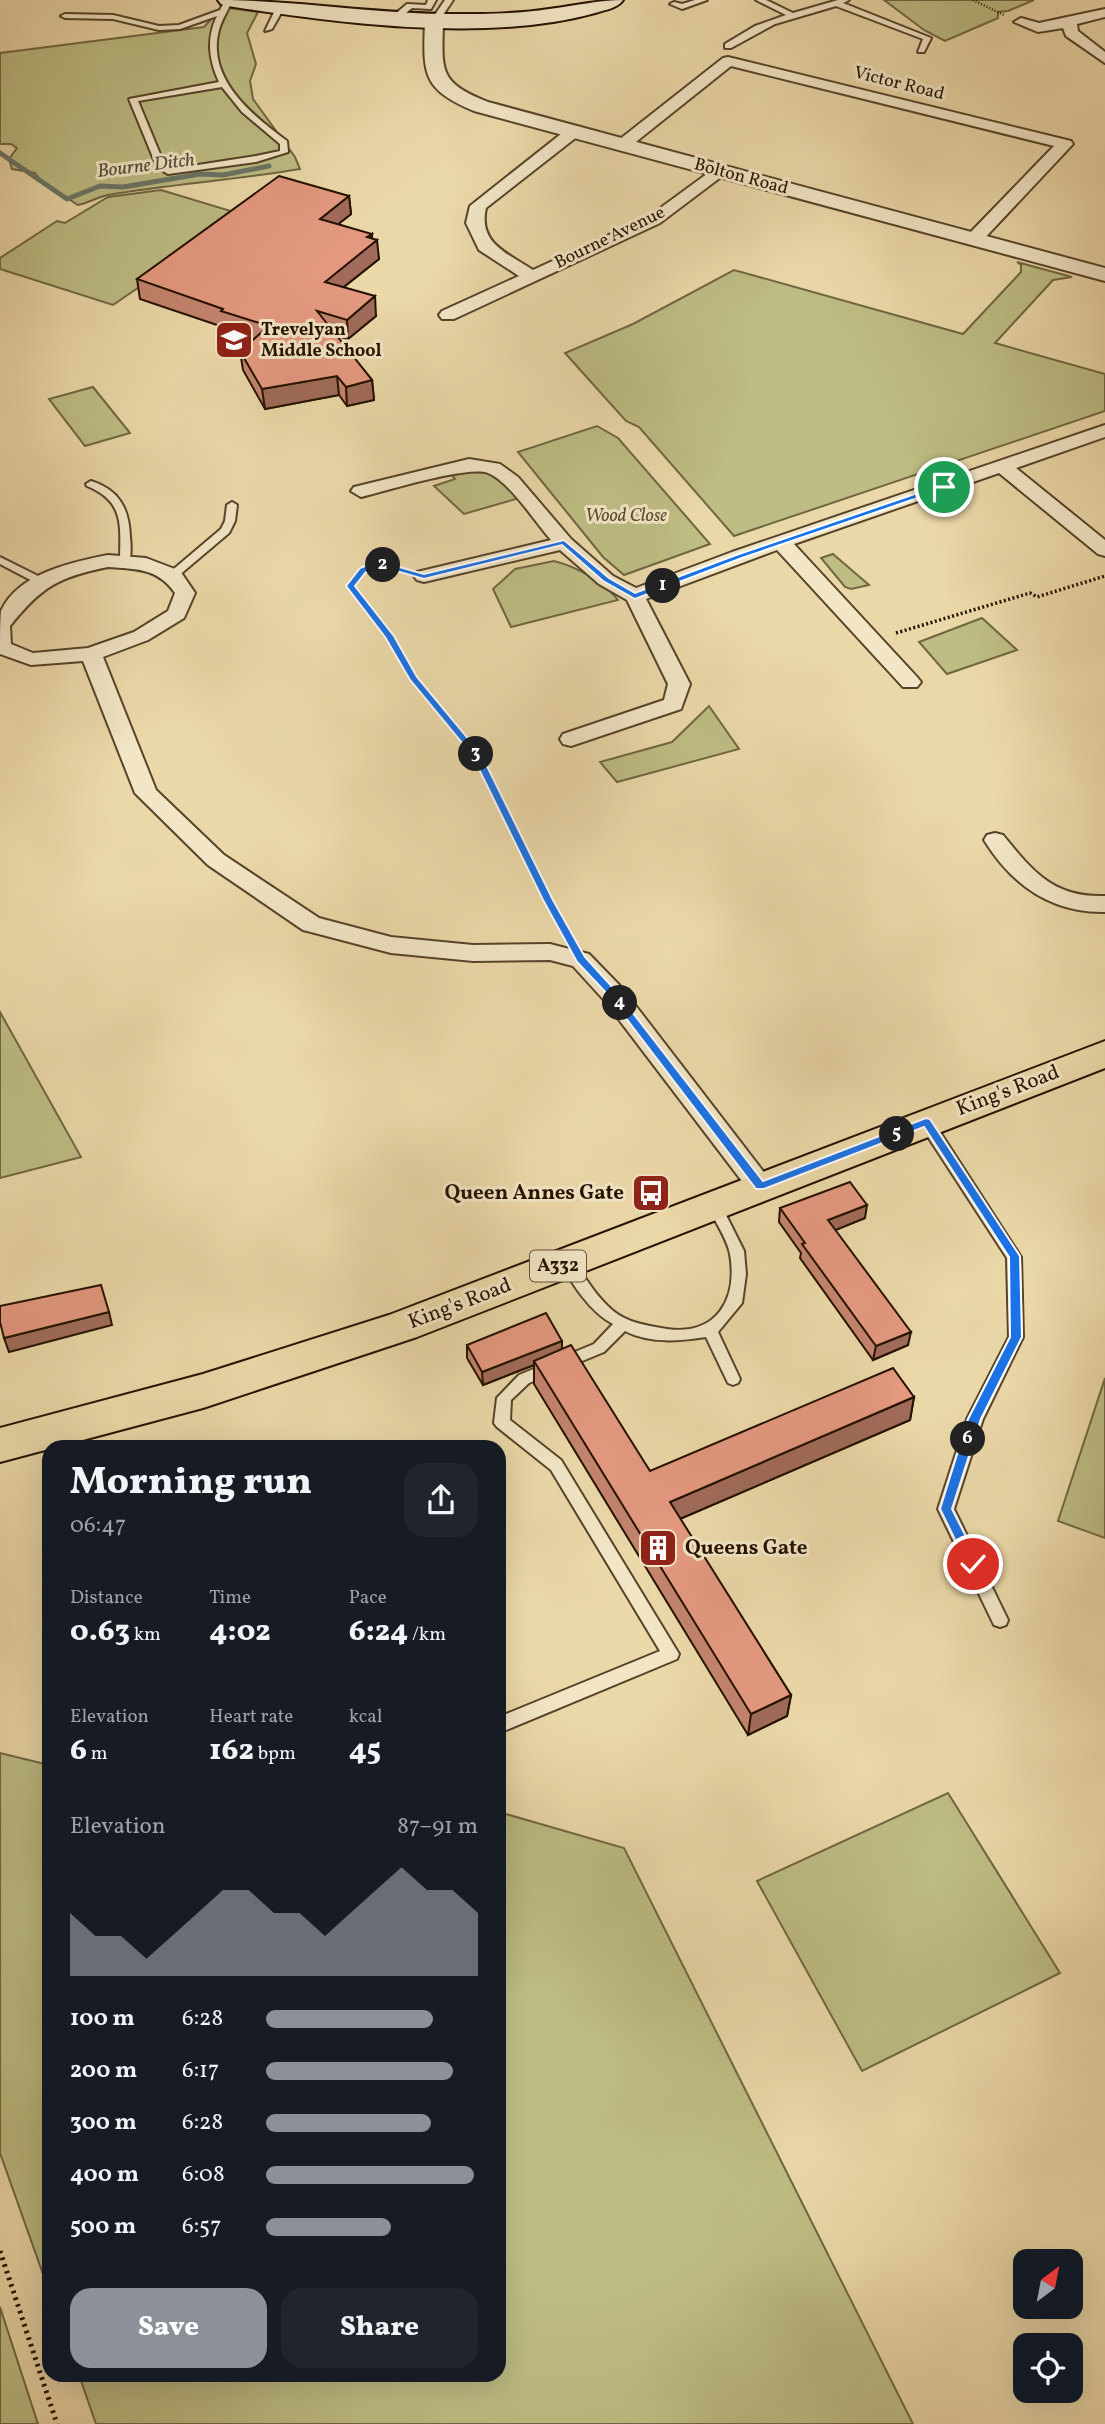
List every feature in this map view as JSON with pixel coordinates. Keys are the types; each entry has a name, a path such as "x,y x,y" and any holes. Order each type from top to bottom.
{"main road":[{"path":"227,3 435,22 523,19 565,14 613,0"},
{"name":"King's Road","path":"0,1445 60,1431 291,1366 1105,1054"}],"street":[{"path":"1021,22 1038,28 1105,13"},
{"name":"Bolton Road","path":"435,22 435,71 447,86 468,102 499,114 1105,275"},
{"path":"1070,22 1071,33 1105,60"},
{"name":"Victor Road","path":"621,146 728,61 1065,144 974,239"},
{"name":"Bourne Avenue","path":"531,276 485,246 474,223 478,206 572,133"},
{"name":"Bourne Avenue","path":"448,314 654,220 721,171"},
{"path":"635,596 782,542 1105,431"},
{"path":"361,491 469,465 493,468 511,481 564,542 606,579 635,596 679,684 673,704 571,738"},
{"path":"1003,467 1105,550"},
{"path":"424,576 564,542"},
{"path":"782,542 910,682"},
{"path":"108,561 125,563 145,564 173,575 185,593 177,614 141,636 91,654 31,659 1,647 0,625 25,594 64,570 108,561"},
{"path":"91,654 146,793 216,860 311,925 391,946 473,953 550,952 581,960 613,994 760,1186"},
{"path":"995,841 1020,871 1049,896 1091,905 1105,904"}],"lane":[{"path":"392,20 410,6 428,7 432,0"},
{"path":"435,22 449,0"},
{"path":"674,4 682,7 703,0"},
{"path":"760,0 790,14"},
{"path":"728,46 752,28 790,14 807,12 845,0"},
{"path":"65,16 113,17 159,28 180,27 227,3"},
{"path":"224,84 133,99 161,167 171,172 284,152 284,144 259,125 233,98 224,84 215,60 213,36 227,3"},
{"path":"836,3 868,18 887,21 928,38 921,50"},
{"path":"268,29 280,8"},
{"path":"91,484 113,495 120,510 126,536 125,563"},
{"path":"173,575 225,531 230,522 232,505"},
{"path":"0,559 44,583"},
{"path":"926,1122 1014,1256 1016,1337 975,1419 946,1509 1000,1620"},
{"path":"568,1262 587,1292 608,1315 639,1331 675,1336 710,1331 735,1303 739,1274 737,1251 715,1205"},
{"path":"506,1722 671,1654 556,1465 502,1423 504,1398 524,1379 599,1348 624,1323"},
{"path":"710,1331 733,1378"}],"path":[{"path":"973,0 1021,22"},
{"path":"424,576 378,563 363,570 351,586 389,636 413,678 476,754 548,900 581,960"},
{"path":"872,640 1030,593 1037,597 1105,576"},
{"path":"0,2251 42,2378"},
{"path":"43,2382 57,2424"}],"green space":[{"path":"884,0 1034,0 1008,11 998,12 998,18 945,41 924,30"},
{"path":"222,7 258,12 247,33 256,64 250,81 253,99 295,157 300,169 108,195 78,205 42,182 35,173 12,169 9,159 17,148 11,144 0,144 0,53 204,27"},
{"path":"161,190 244,215 113,305 0,269 0,258 57,221 65,223 108,197"},
{"path":"1017,262 1072,277 1053,280 995,343 1105,374 1105,411 734,536 639,427 626,421 565,353 633,324 734,270 963,334 1021,272 1021,265"},
{"path":"93,387 130,433 85,446 49,399"},
{"name":"Wood Close","path":"597,426 618,438 710,544 624,575 603,557 518,452"},
{"path":"484,468 523,497 464,514 434,486 455,479 447,470"},
{"path":"833,554 869,585 851,589 845,587 821,558"},
{"path":"554,561 589,576 618,600 511,627 493,589 515,569"},
{"path":"982,618 1017,650 947,674 919,642"},
{"path":"709,706 739,749 617,782 600,762 672,742"},
{"path":"0,1012 81,1157 0,1178"},
{"path":"1105,1378 1105,1538 1058,1521"},
{"path":"0,1753 42,1763 42,2271 0,2153"},
{"path":"948,1793 1060,1973 862,2071 757,1881"},
{"path":"506,1814 624,1848 913,2424 96,2424 81,2382 506,2382"},
{"path":"0,2307 38,2424 0,2424"}],"building":[{"path":"279,176 349,196 320,219 372,234 367,237 377,240 325,282 375,296 347,320 317,311 372,380 346,387 337,376 262,389 240,351 269,326 137,279"},
{"path":"850,1182 867,1205 828,1220 911,1332 876,1346 802,1244 805,1243 780,1208"},
{"path":"101,1285 109,1312 4,1338 0,1306"},
{"path":"546,1313 562,1341 482,1372 467,1345"},
{"path":"571,1345 650,1471 893,1368 914,1397 670,1502 791,1695 751,1714 534,1361"}],"waterway":[{"name":"Bourne Ditch","path":"0,153 67,199 100,186 123,187 200,174 223,175 269,166"}],"place":[{"name":"Trevelyan Middle School","path":"234,340"},
{"name":"Queen Annes Gate","path":"651,1193"},
{"name":"Queens Gate","path":"658,1548"}],"route":[{"path":"944,487 739,556 635,596 606,579 564,542 424,576 378,563 363,570 351,586 389,636 413,678 476,754 498,793 548,900 581,960 613,994 760,1186 926,1122 1014,1256 1016,1337 975,1419 946,1509 973,1564"}]}
